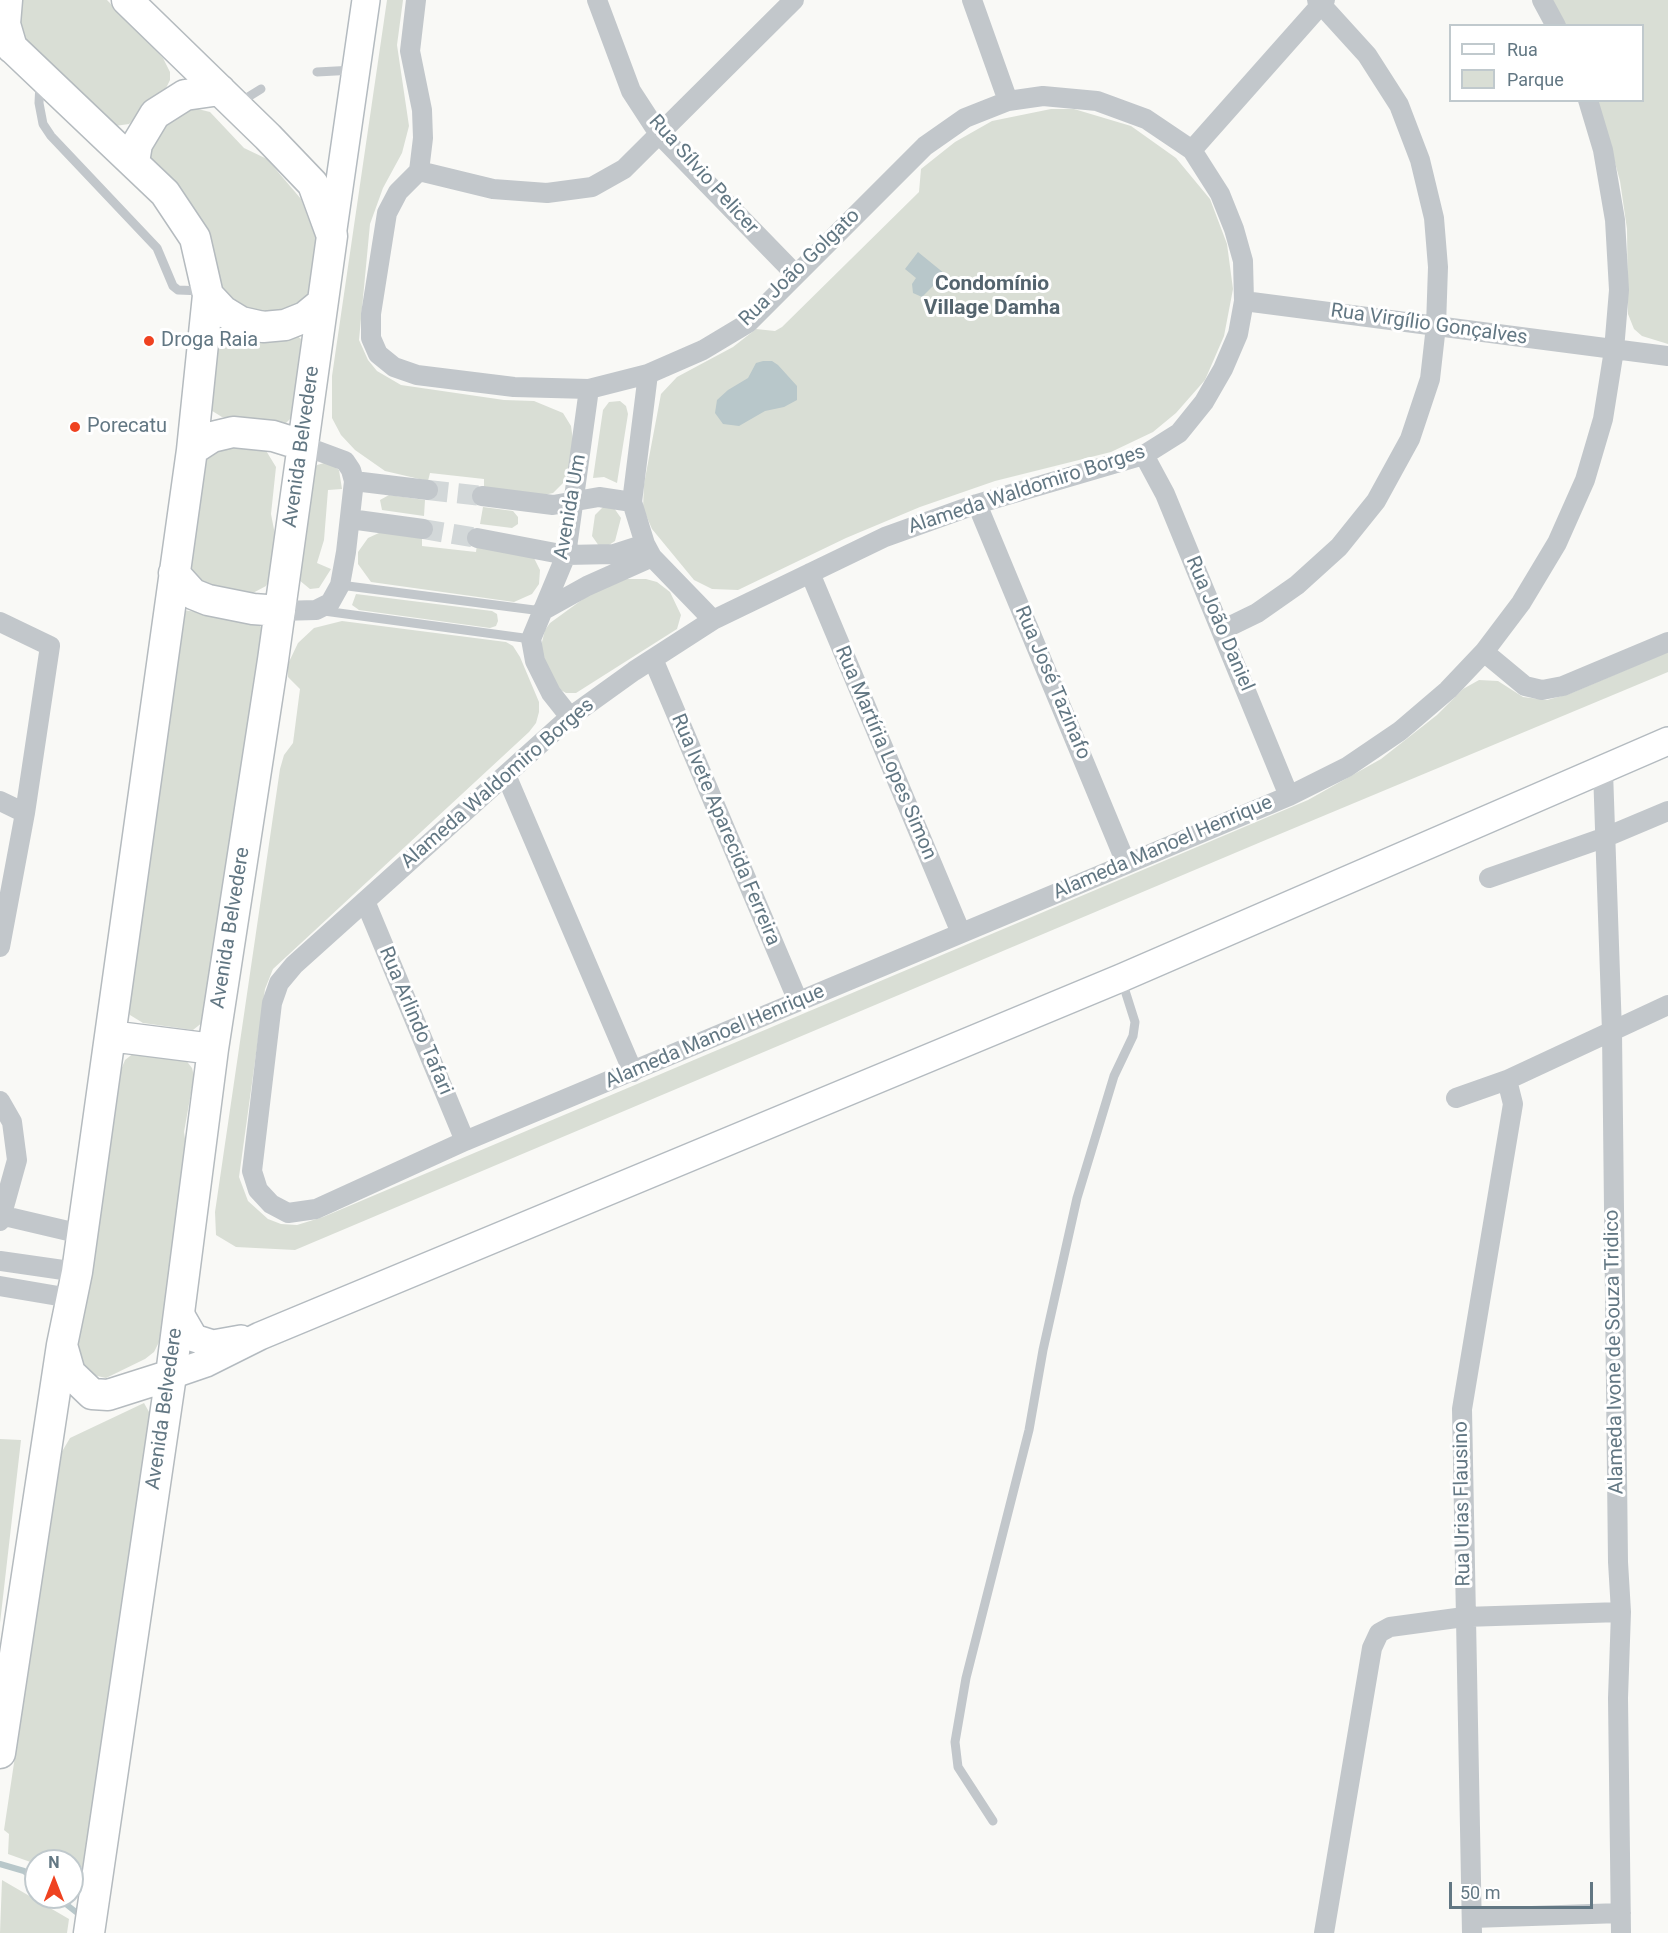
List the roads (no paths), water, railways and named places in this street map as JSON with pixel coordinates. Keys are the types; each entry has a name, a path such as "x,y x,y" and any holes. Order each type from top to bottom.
{"main road":[{"path":"0,1753 62,1345 74,1285 110,1036 192,450 207,293 195,238 165,193 6,42 7,0"},
{"name":"Avenida Belvedere","path":"88,1933 171,1375 213,1049 280,611 332,236 313,184 127,0"},
{"path":"134,162 137,144 155,114 184,94 202,90 228,98"},
{"path":"207,293 223,311 242,322 263,327 285,325 305,317 322,303"},
{"path":"192,450 212,436 232,432 273,436 302,445"},
{"path":"174,573 193,594 208,600 254,609 280,611"},
{"path":"110,1036 213,1049"},
{"path":"62,1345 70,1373 92,1395 108,1395 171,1375"}],"street":[{"path":"332,236 366,0"},
{"path":"416,0 410,51 422,110 423,138 419,171 493,189 547,193 592,187 624,169 794,0"},
{"name":"Rua Sílvio Pelicer","path":"597,0 631,91 659,134 795,275"},
{"path":"972,0 1008,101"},
{"path":"1542,0 1555,24"},
{"path":"1191,150 1321,1 1367,55 1393,95 1420,160 1434,218 1438,267 1436,326 1430,379 1410,440 1376,501 1339,547 1297,585 1257,613 1222,630"},
{"name":"Rua João Golgato","path":"419,171 398,192 387,213 371,314 371,338 378,354 394,367 417,375 514,387 589,389 648,374 704,350 748,323 925,146 966,118 1008,101 1043,96 1097,101 1146,119 1191,150"},
{"name":"Alameda Manoel Henrique","path":"271,1204 288,1213 316,1209 465,1141 1289,795 1347,767 1400,731 1448,690 1484,652 1521,603 1557,543 1586,480 1603,419 1614,350 1619,290 1615,220 1603,150 1589,102"},
{"name":"Alameda Waldomiro Borges","path":"271,1204 258,1190 252,1171 272,1003 279,983 294,965 570,717 713,620 885,537 977,504 1144,455 1179,433 1204,402 1223,369 1238,334 1244,301 1243,261 1234,229 1220,194 1191,150"},
{"name":"Rua Virgílio Gonçalves","path":"1244,301 1668,357"},
{"path":"648,374 632,502 648,550 713,620"},
{"name":"Avenida Um","path":"531,639 566,555 589,389"},
{"path":"280,611 316,610 330,603 340,585 350,519 354,481 345,461 302,445"},
{"name":"Rua João Daniel","path":"1144,455 1165,494 1289,795"},
{"path":"354,481 428,490"},
{"path":"482,496 553,505 608,497 632,502"},
{"name":"Rua José Tazinafo","path":"977,504 1126,863"},
{"path":"350,519 423,529"},
{"path":"477,538 566,555 614,554 648,550"},
{"path":"542,611 648,550"},
{"name":"Rua Martíria Lopes Simon","path":"810,573 961,933"},
{"path":"0,622 50,646 25,813 1,938"},
{"path":"531,639 535,661 551,693 570,717"},
{"path":"1484,652 1526,686 1542,690 1563,686 1668,642"},
{"name":"Rua Ivete Aparecida Ferreira","path":"653,659 798,1001"},
{"path":"171,1375 206,1363 260,1335 1121,978 1668,741"},
{"name":"Alameda Ivone de Souza Tridico","path":"1603,771 1611,1032 1618,1562 1621,1612 1617,1698 1621,1933"},
{"path":"506,775 633,1072"},
{"path":"0,801 25,813"},
{"path":"1489,878 1606,837 1668,811"},
{"name":"Rua Arlindo Tafari","path":"365,901 465,1141"},
{"path":"1456,1098 1507,1080 1668,1005"},
{"name":"Rua Urias Flausino","path":"1472,1926 1464,1617 1462,1408 1513,1104 1507,1080"},
{"path":"0,1101 12,1122 17,1160 1,1217 81,1234"},
{"path":"0,1261 74,1285"},
{"path":"0,1286 74,1285"},
{"path":"178,1312 194,1338 213,1344 260,1335"},
{"path":"1324,1933 1372,1648 1379,1633 1390,1627 1464,1617 1621,1612"},
{"path":"1472,1926 1620,1913"}],"lane":[{"path":"317,72 356,70"},
{"path":"41,74 39,103 43,124 51,136 157,248 173,286 178,290 207,293"},
{"path":"228,98 261,89"},
{"path":"340,585 542,611"},
{"path":"316,610 531,639"},
{"path":"993,1821 958,1767 955,1742 966,1678 1029,1430 1042,1350 1077,1198 1114,1076 1133,1036 1136,1022 1121,978"}],"waterway":[{"path":"0,1864 24,1871"},
{"path":"72,1909 81,1916"}],"tunnel":[{"path":"428,490 482,496"},
{"path":"423,529 477,538"}],"place":[{"name":"Droga Raia","path":"149,341"},
{"name":"Porecatu","path":"75,427"}],"district":[{"name":"Condomínio Village Damha","path":"992,297"}]}
